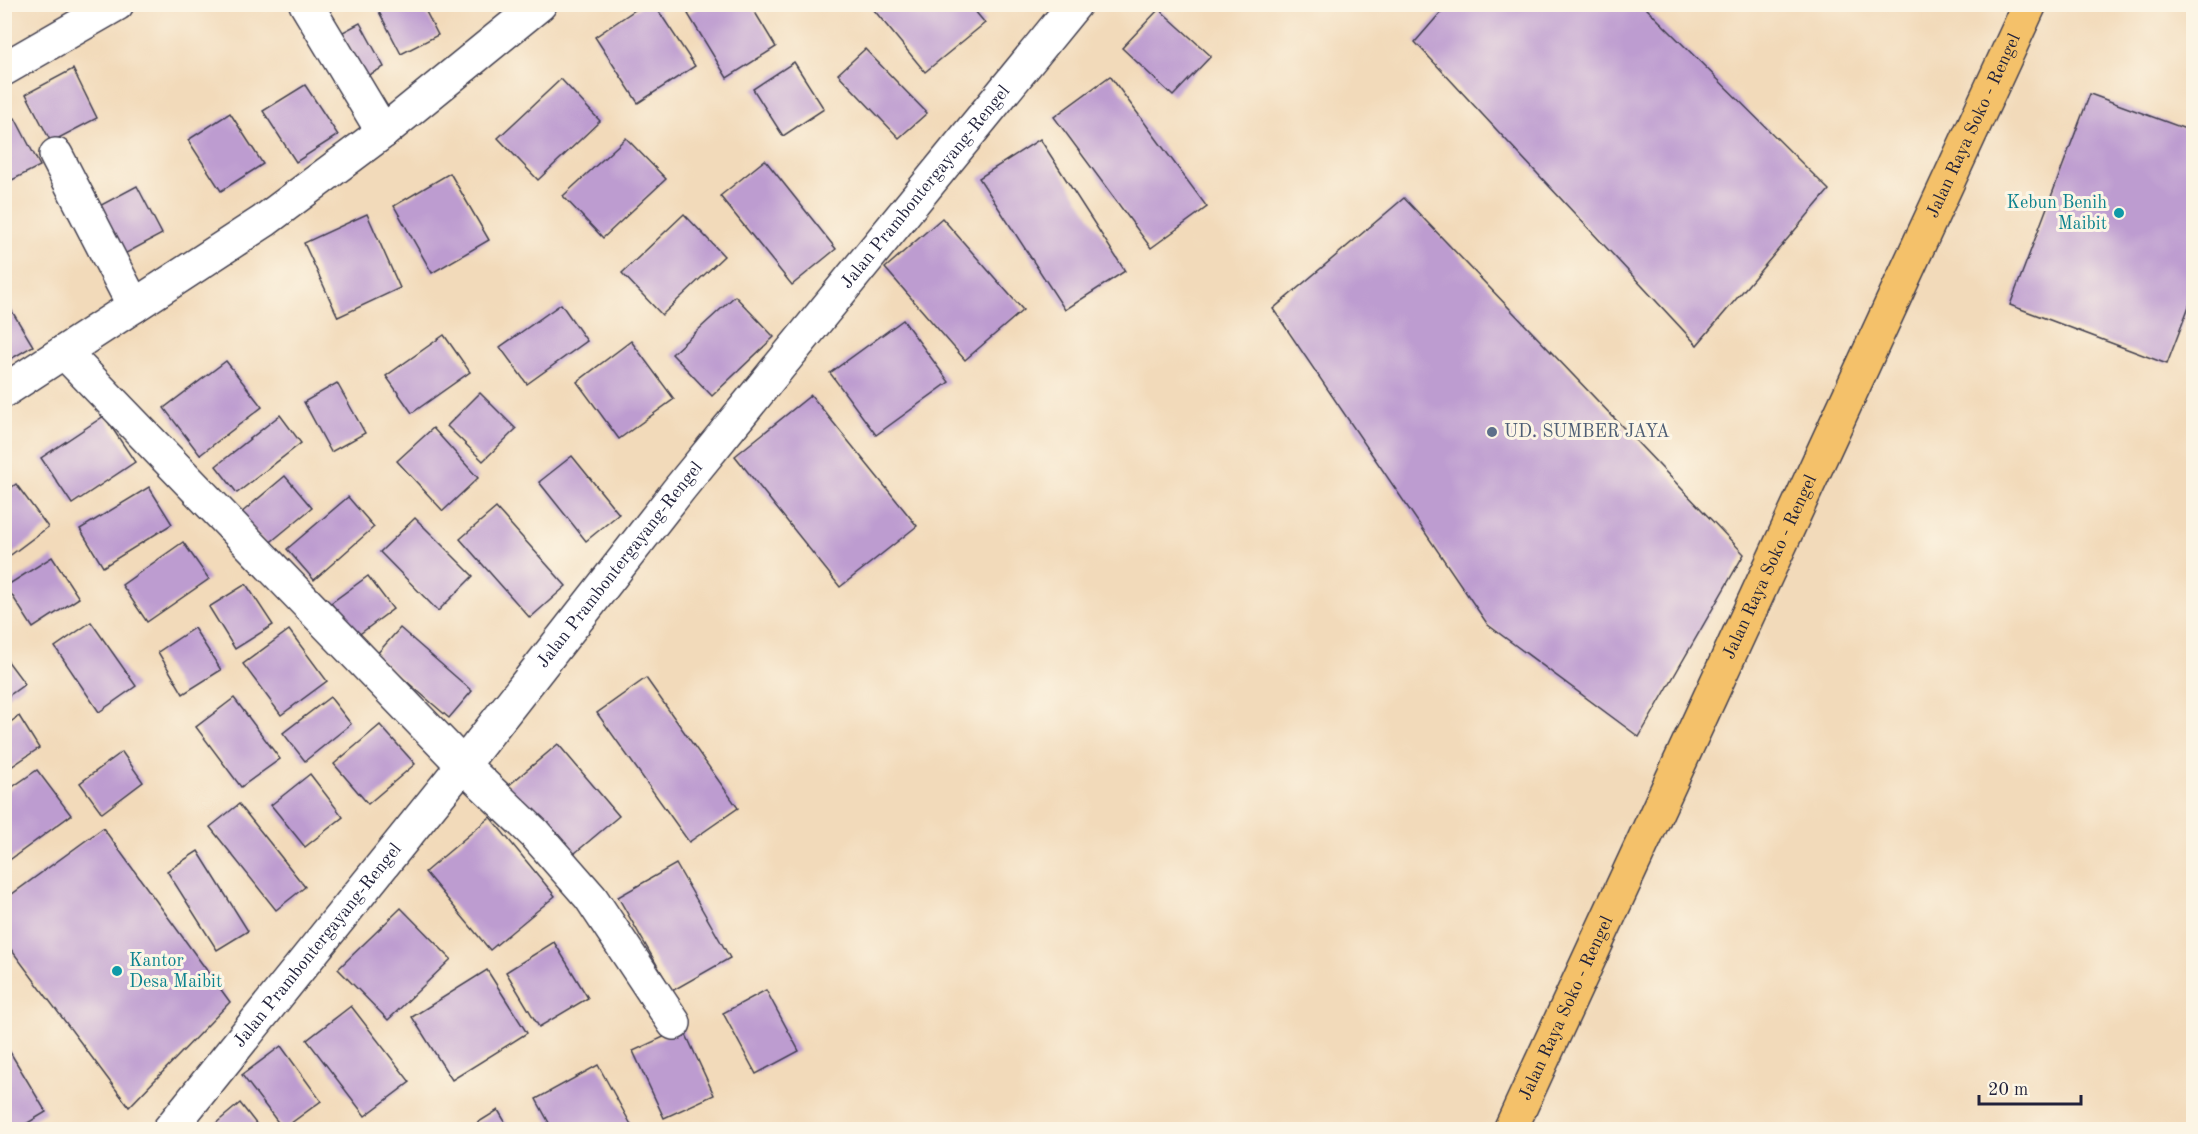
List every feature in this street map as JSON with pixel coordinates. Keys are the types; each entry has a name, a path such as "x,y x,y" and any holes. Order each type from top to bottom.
{"main road":[{"name":"Jalan Raya Soko - Rengel","path":"1510,1130 2030,4"}],"street":[{"path":"4,69 117,4"},
{"path":"306,4 383,132"},
{"path":"4,391 264,221 383,132 540,4"},
{"name":"Jalan Prambontergayang-Rengel","path":"169,1130 463,765 680,488 1075,4"},
{"path":"56,155 134,306"},
{"path":"64,352 463,765 536,834 591,898 674,1023"}],"building":[{"path":"383,4 422,4 438,35 401,54 377,8"},
{"path":"644,4 654,4 695,66 638,103 595,37"},
{"path":"703,4 750,4 776,47 727,78 688,14"},
{"path":"869,4 969,4 985,23 925,72"},
{"path":"1448,4 1642,4 1829,190 1697,345 1415,42"},
{"path":"1159,9 1211,56 1173,96 1122,48"},
{"path":"360,23 384,67 365,77 341,33"},
{"path":"865,49 927,113 899,138 838,74"},
{"path":"794,62 824,109 783,136 753,89"},
{"path":"73,69 97,118 51,142 26,94"},
{"path":"1110,76 1207,207 1151,248 1054,117"},
{"path":"561,79 600,121 538,180 498,138"},
{"path":"305,85 338,135 296,162 263,111"},
{"name":"Kebun Benih Maibit","path":"2090,94 2194,132 2194,293 2167,364 2010,305"},
{"path":"230,113 263,164 221,191 188,140"},
{"path":"15,118 40,166 4,184 4,123"},
{"path":"626,138 666,179 603,238 563,196"},
{"path":"1040,139 1125,271 1065,310 979,178"},
{"path":"765,160 836,249 792,285 720,196"},
{"path":"450,173 489,240 432,273 394,206"},
{"path":"137,186 162,234 115,259 90,211"},
{"name":"UD. SUMBER JAYA","path":"1404,198 1744,554 1639,737 1488,625 1273,309"},
{"path":"367,214 400,288 338,317 304,243"},
{"path":"684,214 724,256 662,315 622,273"},
{"path":"942,218 1023,310 965,360 885,268"},
{"path":"735,296 774,337 712,396 672,354"},
{"path":"4,298 33,346 4,363"},
{"path":"561,304 587,341 527,384 500,347"},
{"path":"903,320 949,382 876,435 830,373"},
{"path":"444,335 470,372 412,413 386,376"},
{"path":"631,341 674,399 619,439 577,382"},
{"path":"226,361 262,407 200,455 164,408"},
{"path":"337,383 365,433 331,452 304,402"},
{"path":"480,393 516,429 483,461 447,426"},
{"path":"811,395 917,526 840,587 735,456"},
{"path":"280,415 301,443 237,493 216,466"},
{"path":"104,416 135,462 72,504 41,458"},
{"path":"433,428 478,478 443,511 397,461"},
{"path":"572,456 619,514 586,541 539,482"},
{"path":"285,476 312,508 267,545 240,514"},
{"path":"16,484 48,527 4,560 4,493"},
{"path":"149,487 172,524 103,567 80,529"},
{"path":"348,497 374,527 314,580 287,549"},
{"path":"496,508 566,586 530,618 460,539"},
{"path":"415,518 473,576 438,611 380,552"},
{"path":"183,542 209,579 147,622 122,585"},
{"path":"52,557 79,598 33,628 6,586"},
{"path":"368,576 393,609 357,636 331,603"},
{"path":"246,584 273,625 235,649 209,607"},
{"path":"91,622 136,686 99,712 55,647"},
{"path":"194,628 221,670 183,694 158,652"},
{"path":"400,628 472,691 449,718 376,655"},
{"path":"289,630 327,681 281,715 243,664"},
{"path":"4,656 25,684 4,699"},
{"path":"646,678 738,808 689,842 597,713"},
{"path":"330,697 351,724 305,761 283,733"},
{"path":"234,698 280,759 241,787 196,727"},
{"path":"19,716 39,748 5,771 5,726"},
{"path":"380,725 415,764 368,804 334,764"},
{"path":"558,744 619,816 563,863 502,791"},
{"path":"122,752 143,782 102,813 80,783"},
{"path":"37,770 71,815 4,864 4,793"},
{"path":"310,774 343,817 305,847 271,805"},
{"path":"239,804 305,887 276,910 210,827"},
{"path":"490,817 555,896 490,950 425,872"},
{"name":"Kantor Desa Maibit","path":"103,828 230,1002 129,1107 4,940 4,900"},
{"path":"198,851 248,931 217,950 167,871"},
{"path":"676,864 730,958 672,991 618,897"},
{"path":"401,908 451,959 388,1020 338,969"},
{"path":"554,942 588,998 539,1027 506,972"},
{"path":"487,970 527,1033 452,1080 412,1017"},
{"path":"766,990 799,1051 756,1074 723,1013"},
{"path":"351,1006 410,1082 365,1116 307,1040"},
{"path":"683,1028 714,1095 664,1118 633,1051"},
{"path":"4,1042 46,1112 16,1130 4,1130"},
{"path":"281,1046 321,1101 283,1129 242,1075"},
{"path":"598,1065 634,1130 553,1130 536,1099"},
{"path":"240,1103 261,1130 208,1130"},
{"path":"498,1110 510,1130 466,1130"}],"place":[{"name":"Kebun Benih Maibit","path":"2119,213"},
{"name":"UD. SUMBER JAYA","path":"1492,432"},
{"name":"Kantor Desa Maibit","path":"117,971"}]}
